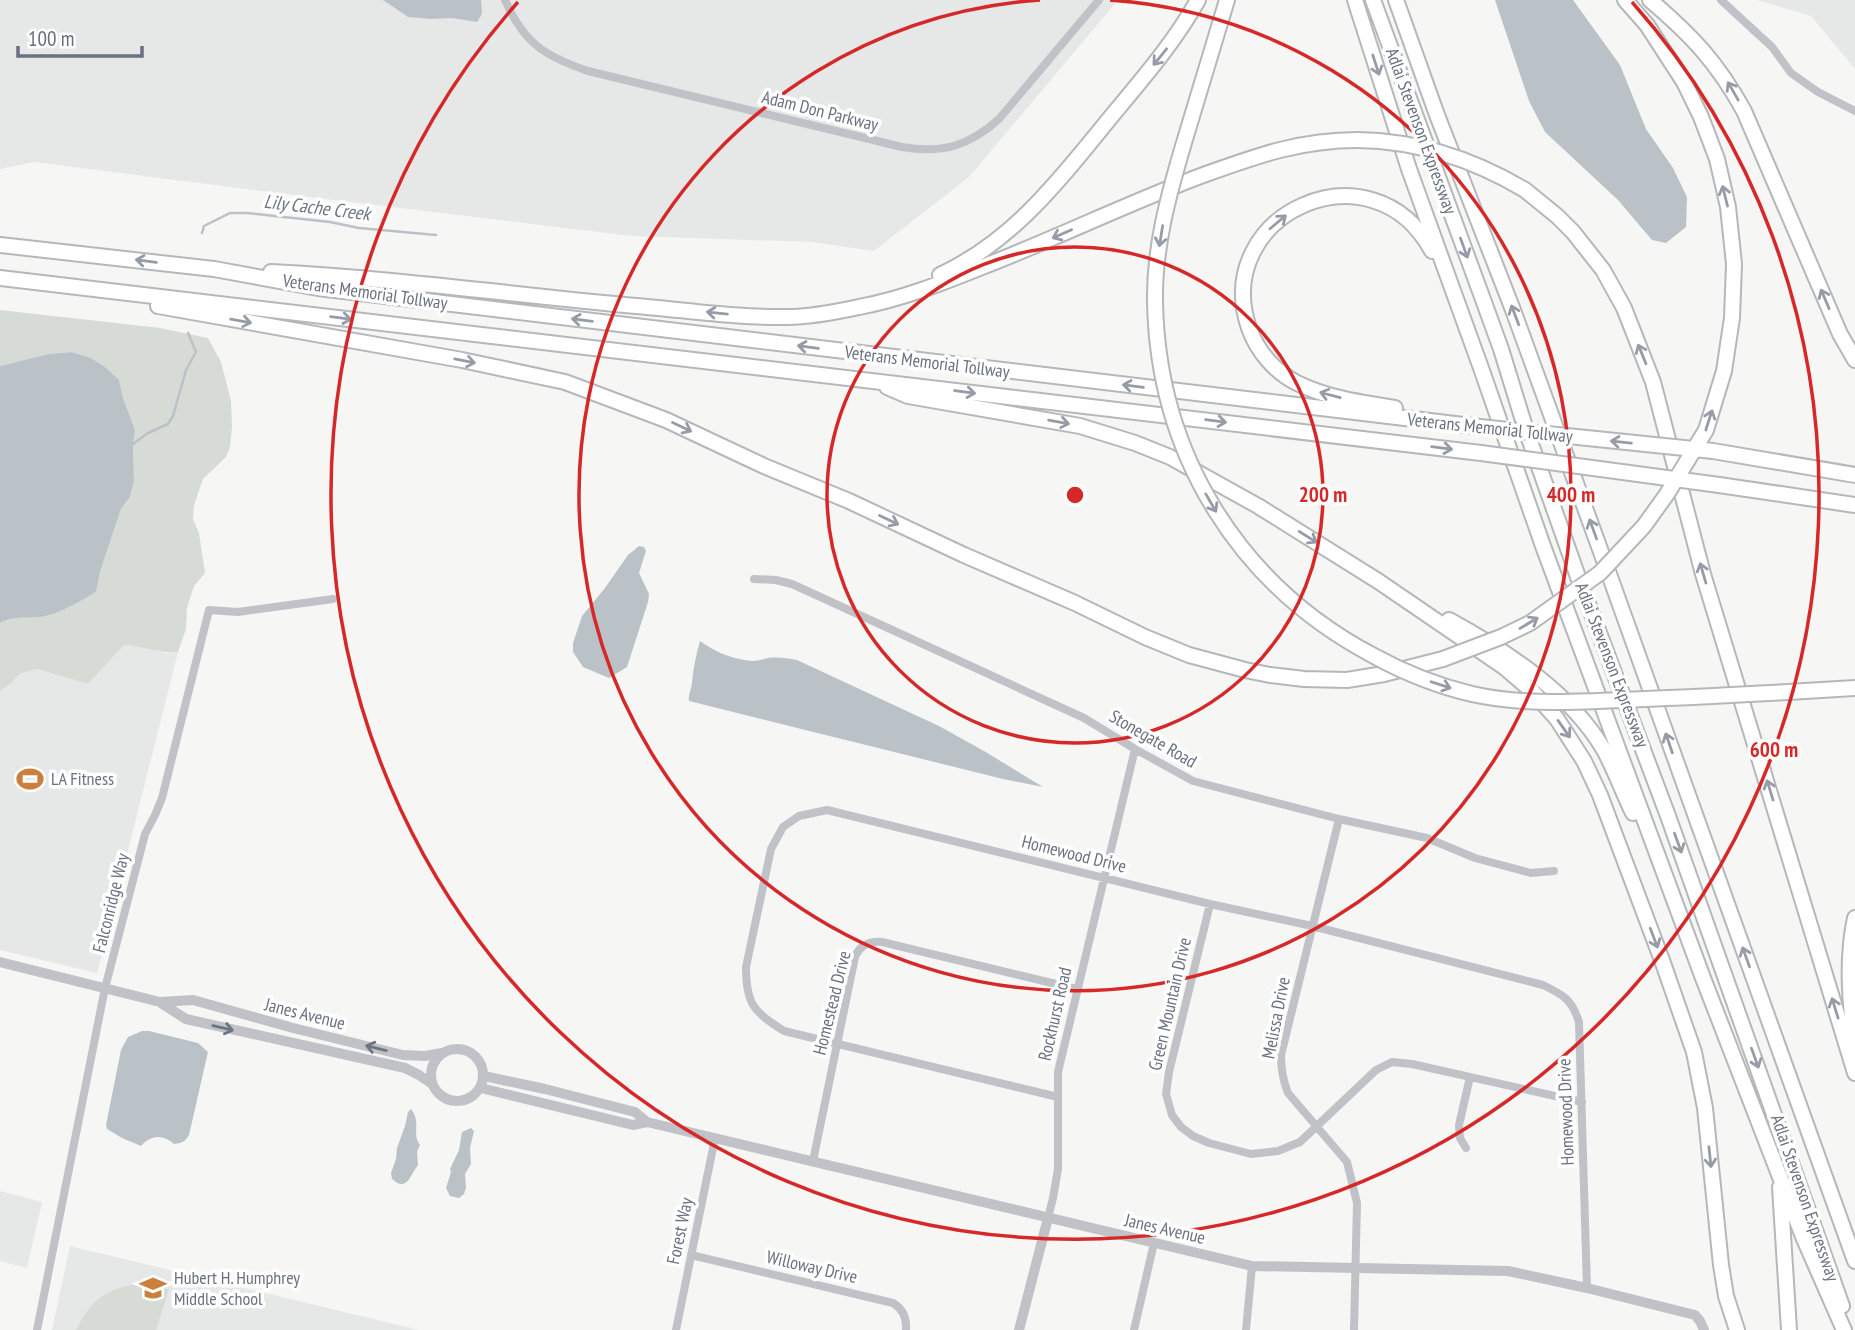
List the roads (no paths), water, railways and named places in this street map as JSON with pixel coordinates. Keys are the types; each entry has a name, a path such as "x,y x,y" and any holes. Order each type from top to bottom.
{"highway":[{"path":"882,302 967,262 1031,211 1168,47 1198,0"},
{"path":"1227,0 1164,216 1156,272 1157,337 1170,406 1202,488 1231,535 1258,568 1284,595 1355,647 1420,678 1473,695 1508,701 1558,703 1855,688"},
{"path":"1355,0 1409,169 1543,546 1703,978 1804,1239 1844,1330"},
{"name":"Adlai Stevenson Expressway","path":"1373,0 1501,349 1569,552 1677,839 1851,1330"},
{"name":"Adlai Stevenson Expressway","path":"1396,0 1550,410 1855,1261"},
{"path":"30,282 461,360 565,382 666,420 1189,655 1234,667 1304,679 1347,680 1384,674 1443,659 1501,637 1530,623 1600,573 1644,526 1706,430 1724,371 1732,318 1734,264 1728,207 1717,159 1684,82 1647,24 1625,0"},
{"path":"1650,0 1682,27 1710,58 1734,92 1840,334 1855,360"},
{"path":"214,269 334,275 570,300 745,316 789,317 882,302 934,286 1163,190 1248,159 1305,143 1358,140 1406,143 1474,164 1525,191 1557,216 1603,270 1624,308 1653,382 1703,574 1855,1073"},
{"path":"1474,426 1440,416 1332,396 1295,383 1258,348 1247,319 1244,283 1252,254 1277,221 1308,202 1348,196 1362,197 1390,207 1406,217 1421,232 1431,249 1481,368"},
{"name":"Veterans Memorial Tollway","path":"0,245 214,269 318,288 1474,426 1713,451 1855,475"},
{"name":"Veterans Memorial Tollway","path":"0,278 1482,453 1855,505"},
{"path":"873,381 908,396 1080,426 1170,457 1258,506 1378,581 1504,667 1557,719 1584,761 1600,795 1694,1052 1705,1108 1721,1265 1726,1296 1737,1330"},
{"path":"1378,581 1467,630 1522,666 1560,696 1587,725 1604,751 1667,880"},
{"path":"1855,918 1849,988 1855,1044"},
{"path":"1769,1021 1855,1241"},
{"path":"1779,1172 1789,1330"}],"street":[{"name":"Adam Don Parkway","path":"505,0 515,23 535,45 560,61 588,71 922,150 960,145 989,128 1099,0"},
{"path":"1721,0 1772,47 1791,73 1818,92 1855,111"},
{"name":"Stonegate Road","path":"754,579 792,584 1084,718 1193,781 1339,819 1427,838 1475,859 1531,873 1554,871"},
{"name":"Falconridge Way","path":"37,1330 105,988 145,834 162,798 209,610 238,611 333,598"},
{"name":"Rockhurst Road","path":"1019,1330 1058,1169 1058,1072 1135,749"},
{"name":"Homewood Drive","path":"1058,1097 783,1031 761,1016 750,1002 746,967 771,849 783,827 799,816 827,810 1210,904 1312,926 1555,990 1574,1006 1579,1022 1587,1288"},
{"name":"Melissa Drive","path":"1339,819 1281,1063 1288,1093 1347,1162 1357,1203 1354,1330"},
{"name":"Green Mountain Drive","path":"1210,904 1169,1072 1167,1094 1172,1115 1181,1127 1193,1136 1251,1154 1278,1151 1300,1142 1376,1070 1392,1062 1412,1064 1582,1102"},
{"name":"Homestead Drive","path":"813,1161 855,957 861,947 881,942 1077,989"},
{"name":"Janes Avenue","path":"0,962 160,1002 192,1000 403,1055 425,1056 461,1048 477,1058 484,1076 545,1088 635,1112 647,1122 1251,1266 1508,1271 1683,1311 1698,1317 1704,1330"},
{"name":"Janes Avenue","path":"160,1002 186,1019 405,1068 432,1084 442,1097 450,1101 466,1100 481,1088 633,1125 647,1122"},
{"path":"432,1084 432,1066 442,1053"},
{"path":"481,1088 484,1076"},
{"path":"1466,1148 1460,1138 1459,1125 1470,1077"},
{"name":"Forest Way","path":"676,1330 715,1139"},
{"path":"1134,1330 1154,1243"},
{"name":"Willoway Drive","path":"691,1255 893,1303 905,1315 905,1330"},
{"path":"1246,1330 1251,1266"}],"waterway":[{"name":"Lily Cache Creek","path":"202,233 204,226 230,213 247,213 436,235"},
{"name":"Lily Cache Creek","path":"133,444 148,433 168,424 173,416 186,370 196,352 188,333"}],"place":[{"name":"LA Fitness","path":"30,779"},
{"name":"Hubert H. Humphrey Middle School","path":"153,1288"}]}
